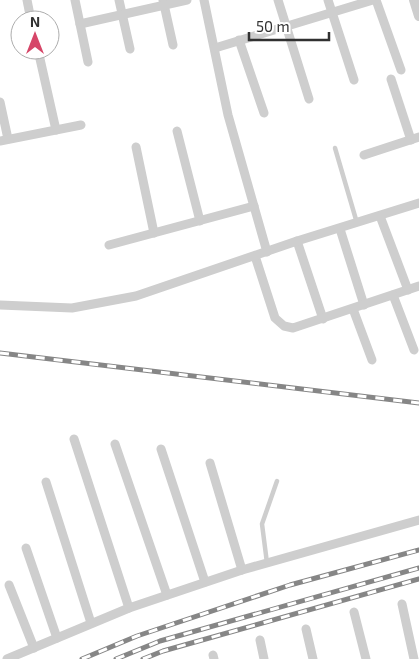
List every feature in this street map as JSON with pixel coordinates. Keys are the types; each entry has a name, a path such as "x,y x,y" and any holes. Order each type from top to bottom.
{"street":[{"path":"75,0 88,62"},
{"path":"119,0 130,49"},
{"path":"80,24 163,3 187,0"},
{"path":"204,0 228,115 267,252"},
{"path":"278,0 309,99"},
{"path":"328,0 354,80"},
{"path":"215,48 375,0 401,70"},
{"path":"414,0 419,16"},
{"path":"163,3 173,45"},
{"path":"239,40 264,113"},
{"path":"40,60 56,130"},
{"path":"364,154 415,139 391,79"},
{"path":"0,102 4,140 81,125"},
{"path":"177,131 200,221"},
{"path":"136,146 154,233"},
{"path":"0,305 72,308 136,296 297,241 419,203"},
{"path":"109,245 254,206"},
{"path":"380,216 408,290"},
{"path":"340,229 364,305"},
{"path":"297,241 323,319"},
{"path":"255,256 275,318 284,326 293,328 419,286"},
{"path":"393,295 414,350"},
{"path":"353,309 372,360"},
{"path":"74,438 129,608"},
{"path":"115,444 167,595"},
{"path":"160,449 205,582"},
{"path":"210,463 242,570"},
{"path":"46,482 91,623"},
{"path":"7,659 129,608 205,582 419,520"},
{"path":"26,548 57,638"},
{"path":"10,585 34,648"},
{"path":"402,604 414,659"},
{"path":"354,612 366,659"},
{"path":"306,629 313,659"},
{"path":"260,640 264,659"}],"lane":[{"path":"336,148 357,223"},
{"path":"267,563 262,524 277,481"}],"railway":[{"path":"0,353 419,403"},
{"path":"82,659 137,636 290,585 419,550"},
{"path":"116,659 160,641 419,568"},
{"path":"143,659 163,651 419,579"}]}
